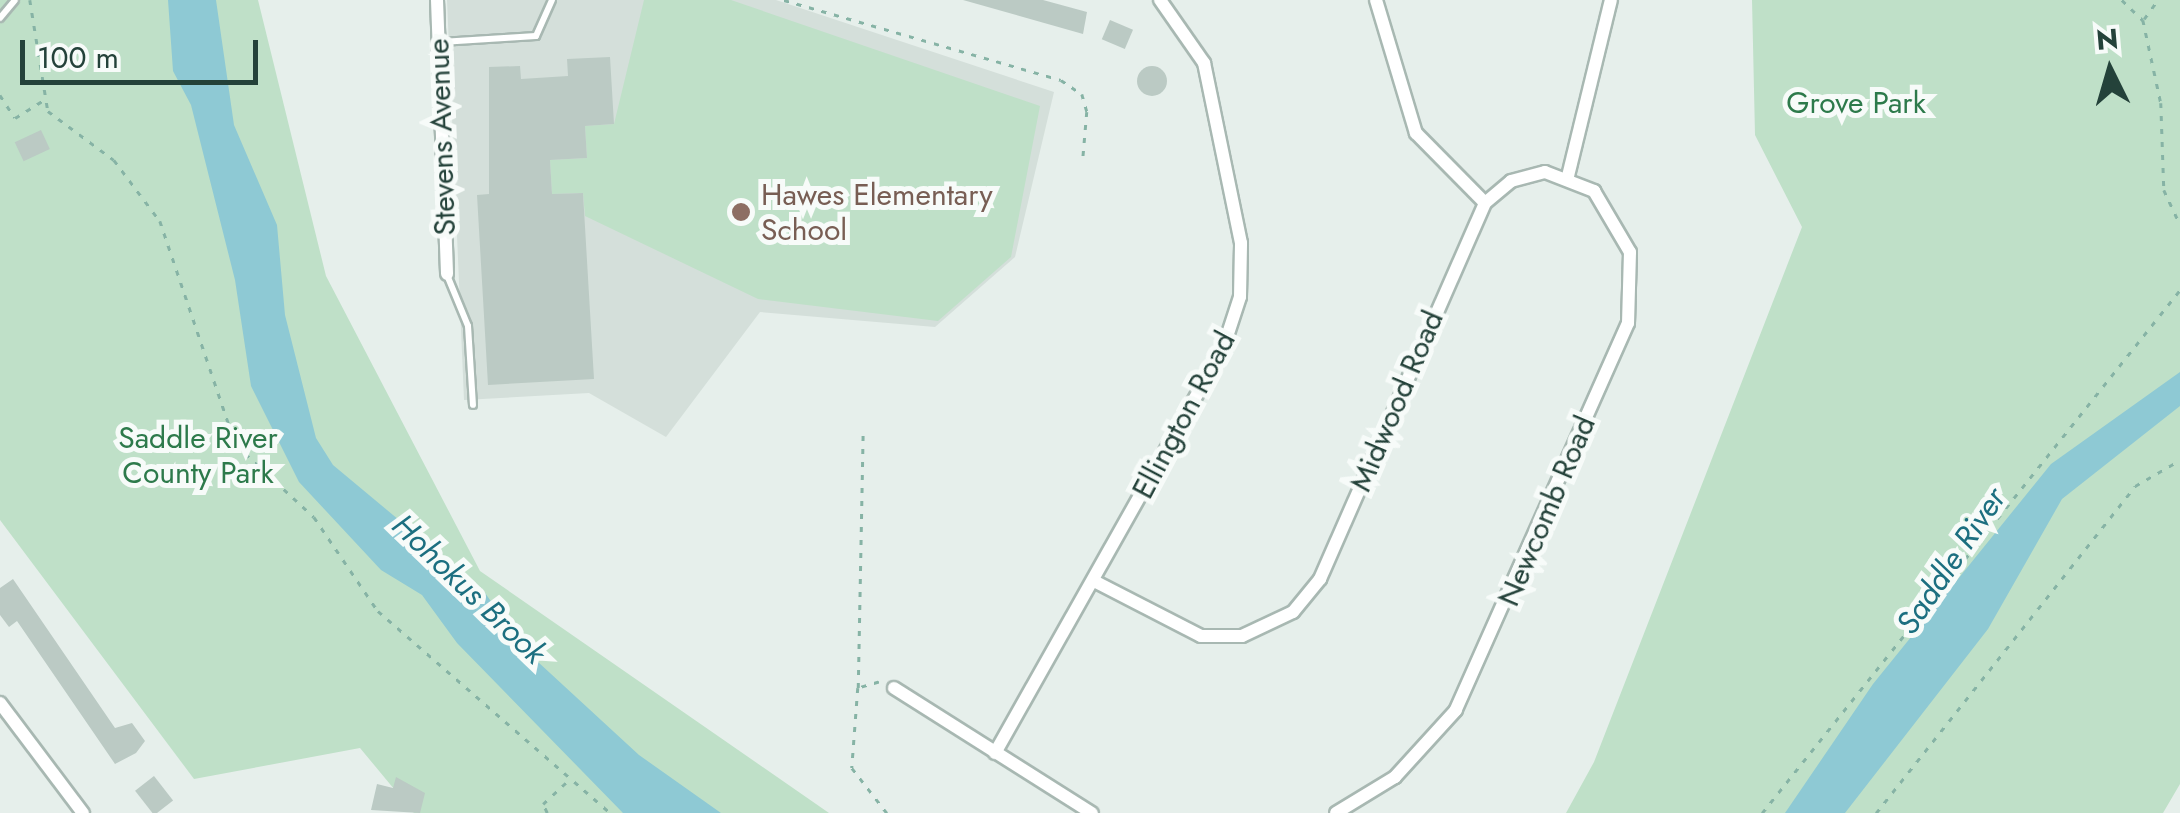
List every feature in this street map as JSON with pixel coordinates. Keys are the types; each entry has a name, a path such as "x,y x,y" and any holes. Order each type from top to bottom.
{"street":[{"name":"Stevens Avenue","path":"437,0 447,274"},
{"name":"Ellington Road","path":"995,752 1224,348 1240,297 1241,243 1204,63 1160,0"},
{"path":"1376,0 1416,134 1485,202 1528,174 1568,176 1611,0"},
{"name":"Newcomb Road","path":"1336,813 1395,777 1456,710 1628,323 1633,272 1621,229 1594,190 1568,176"},
{"name":"Midwood Road","path":"1094,580 1201,636 1242,636 1293,612 1320,579 1485,202"},
{"path":"894,688 1092,813"},
{"path":"0,703 82,813"}],"lane":[{"path":"0,18 15,0"},
{"path":"440,42 536,36 552,0"},
{"path":"447,274 468,326 472,405"}],"path":[{"path":"30,0 46,98 63,127 141,188 160,221 236,446 314,517 378,611 610,813"},
{"path":"784,0 1061,80 1082,94 1087,112 1083,159"},
{"path":"2122,0 2143,20 2162,103 2164,190 2180,224"},
{"path":"2143,20 2158,0"},
{"path":"0,95 15,118 46,98"},
{"path":"1762,813 2180,290"},
{"path":"863,434 858,688 852,768 886,813"},
{"path":"1876,813 2135,486 2180,460"},
{"path":"858,688 890,679 894,688"},
{"path":"547,813 544,804 571,778"}],"shaded area":[{"name":"Hawes Elementary School","path":"447,0 776,0 1054,92 1015,257 935,327 760,312 666,437 589,393 464,400"}],"green space":[{"name":"Saddle River County Park","path":"0,0 258,0 326,276 480,571 829,813 414,813 360,748 194,779 0,520"},
{"path":"644,0 731,0 1040,106 1011,257 938,321 758,299 585,216 583,193 552,194 550,160 587,158 585,126 614,124"},
{"name":"Grove Park","path":"1752,0 2180,0 2180,784 2163,813 1566,813 1594,762 1802,227 1755,135"}],"water":[{"name":"Hohokus Brook","path":"168,0 216,0 234,125 277,225 285,315 316,438 333,465 483,590 525,650 639,755 721,813 623,813 457,643 422,595 381,570 299,482 251,386 235,280 191,105 173,71"},
{"path":"2180,372 2180,406 2062,499 1988,629 1845,813 1785,813 1873,684 2051,464"}],"building":[{"path":"963,0 1043,0 1087,12 1083,34"},
{"path":"1110,20 1133,30 1125,49 1102,39"},
{"path":"610,57 614,124 585,126 587,158 550,160 552,194 583,193 594,379 488,385 477,195 489,194 489,67 520,66 521,79 568,76 567,59"},
{"path":"1152,66 1163,70 1167,81 1163,92 1152,96 1141,92 1137,81 1141,70"},
{"path":"41,130 50,149 24,161 15,142"},
{"path":"13,579 115,728 132,723 145,741 136,753 115,764 17,621 9,627 0,615 0,588"},
{"path":"154,776 173,800 152,813 135,791"},
{"path":"396,777 425,793 420,813 371,810 377,784 393,788"}],"place":[{"name":"Hawes Elementary School","path":"741,212"}],"water label":[{"name":"Saddle River","path":"1951,561"}]}
